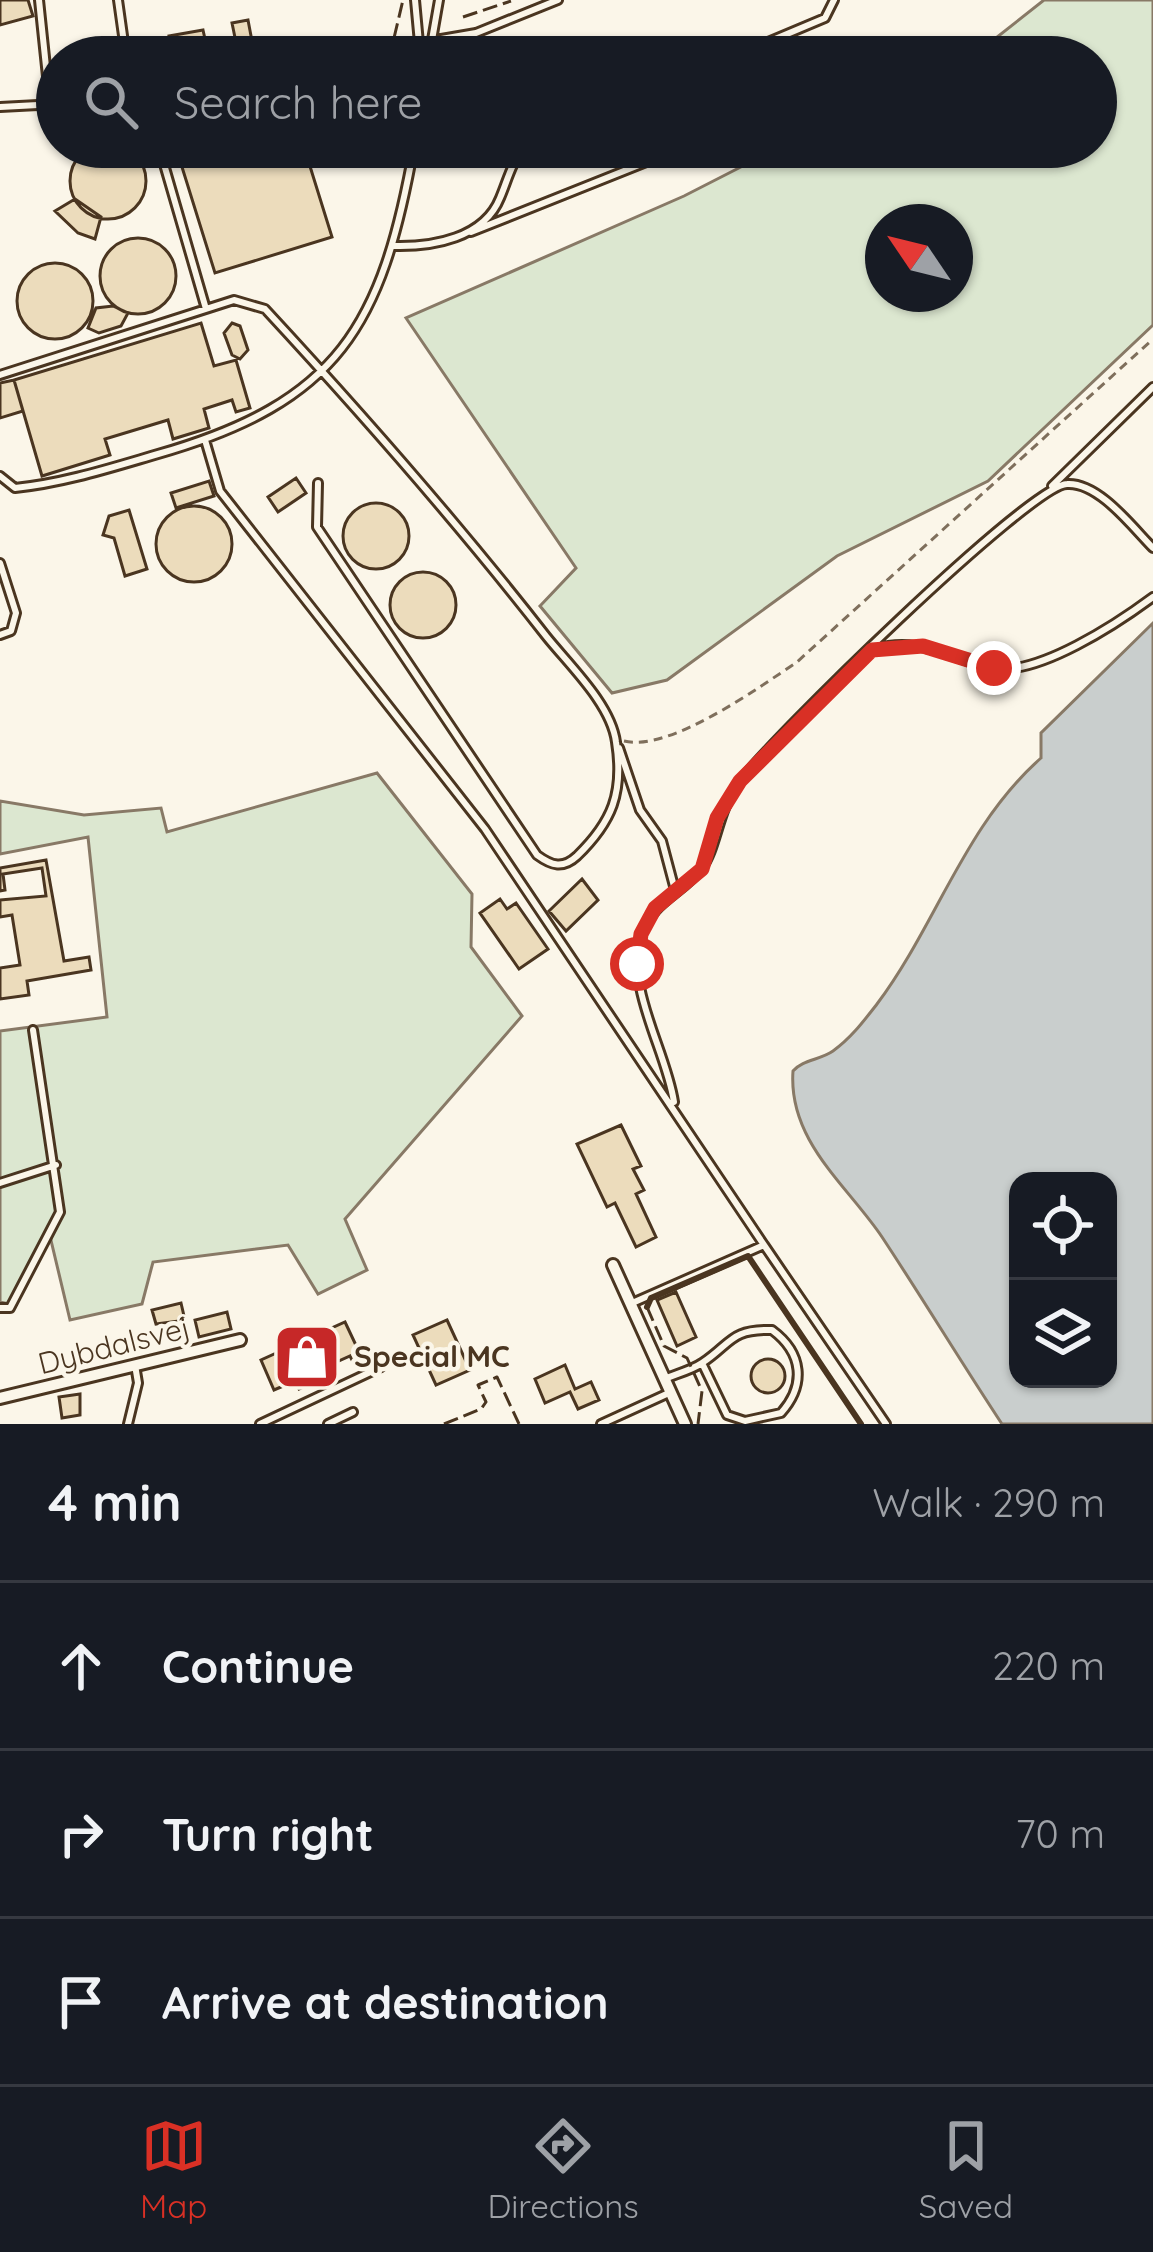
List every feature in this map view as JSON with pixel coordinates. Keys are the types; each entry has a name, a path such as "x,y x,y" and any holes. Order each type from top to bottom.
{"street":[{"path":"613,1265 685,1424"},
{"name":"Dybdalsvej","path":"0,1398 240,1340"}],"lane":[{"path":"39,0 44,36"},
{"path":"118,0 123,36"},
{"path":"415,0 418,36"},
{"path":"433,36 440,0"},
{"path":"457,36 558,0"},
{"path":"782,36 825,18 834,0"},
{"path":"0,107 36,105"},
{"path":"165,168 206,309"},
{"path":"0,476 15,488 57,484 206,440 278,409 323,372 364,315 394,246 410,168"},
{"path":"471,232 499,202 511,168"},
{"path":"394,246 417,246 471,232 631,168"},
{"path":"0,375 206,309 252,301 451,514 596,700 616,739 640,810 662,841 675,890"},
{"path":"675,1106 637,964 641,934 655,908 702,869 717,818 740,781 872,650 1050,489 1153,387"},
{"path":"206,440 220,490 485,829 886,1424"},
{"path":"318,483 317,527 547,863 567,865 607,827 614,810 616,739"},
{"path":"1050,489 1066,484 1097,494 1153,548"},
{"path":"0,563 16,613 11,631 0,635"},
{"path":"872,650 923,646 994,668 1031,667 1153,597"},
{"path":"0,1308 10,1308 61,1212 34,1030"},
{"path":"0,1183 56,1165"},
{"path":"630,1304 764,1245"},
{"path":"664,1379 702,1363 724,1341 748,1329 772,1330 800,1370 801,1382 782,1413 745,1421 727,1414 702,1363"},
{"path":"128,1424 138,1383 135,1366"},
{"path":"260,1424 381,1367"},
{"path":"601,1424 670,1392"},
{"path":"328,1424 353,1412"}],"path":[{"path":"616,739 643,745 668,735 742,698 797,662 1153,339"}],"green space":[{"path":"1044,0 1153,0 1153,325 988,481 837,556 667,680 612,693 540,606 576,568 406,318 739,168 1117,168 1117,36 999,36"},
{"path":"377,773 472,894 471,947 522,1016 345,1219 367,1270 318,1294 288,1245 153,1262 142,1304 70,1320 49,1232 9,1304 0,1302 0,1031 107,1017 88,837 0,854 0,801 84,815 161,808 167,832"}],"shaded area":[{"path":"1153,623 1153,1424 1002,1424 882,1237 822,1161 794,1096 793,1071 846,1041 872,1011 991,814 1041,758 1041,733"}],"building":[{"path":"0,0 28,0 33,16 0,25"},
{"path":"248,20 251,36 235,36 232,23"},
{"path":"203,30 204,36 169,36"},
{"path":"73,168 143,168 143,195 122,216 94,216 73,195"},
{"path":"182,168 311,168 332,237 215,273"},
{"path":"75,199 101,217 95,239 78,233 55,211"},
{"path":"138,238 153,240 165,249 174,261 174,291 165,303 153,312 138,314 123,312 111,303 102,291 100,276 102,261 111,249 123,240"},
{"path":"55,263 70,265 82,274 91,286 91,316 82,328 70,337 55,339 40,337 28,328 19,316 17,301 19,286 28,274 40,265"},
{"path":"113,306 128,313 121,326 99,333 88,328 96,308"},
{"path":"201,323 214,366 236,360 250,408 236,412 232,400 204,409 209,428 173,439 168,420 105,439 110,455 42,476 14,380"},
{"path":"232,323 240,326 248,350 240,359 232,355 224,333"},
{"path":"14,380 23,411 0,418 0,383"},
{"path":"296,478 306,493 278,512 268,497"},
{"path":"209,481 214,496 176,508 171,493"},
{"path":"376,503 399,513 409,536 399,559 376,569 353,559 343,536 353,513"},
{"path":"194,506 209,508 221,517 230,529 230,559 221,571 209,580 194,582 179,580 167,571 158,559 156,544 158,529 167,517 179,508"},
{"path":"129,510 147,569 125,576 114,538 103,535 109,516"},
{"path":"423,572 446,582 456,605 446,628 423,638 400,628 390,605 400,582"},
{"path":"46,860 64,961 89,957 91,970 27,981 29,995 0,999 0,968 20,965 12,915 0,917 0,900 46,896 42,868 3,874 5,890 0,891 0,868"},
{"path":"582,879 598,900 566,931 549,911"},
{"path":"500,899 507,909 516,903 548,949 519,969 480,913"},
{"path":"621,1125 641,1166 633,1169 644,1190 636,1194 656,1237 636,1247 615,1203 607,1207 577,1144"},
{"path":"676,1292 696,1337 677,1346 657,1300"},
{"path":"181,1303 184,1316 179,1321 156,1324 152,1310"},
{"path":"227,1312 231,1329 199,1337 195,1320"},
{"path":"447,1320 470,1370 436,1385 413,1335"},
{"name":"Special MC","path":"345,1322 362,1358 353,1362 350,1356 319,1370 323,1378 299,1389 295,1381 274,1390 261,1360"},
{"path":"768,1359 780,1364 785,1376 780,1388 768,1393 756,1388 751,1376 756,1364"},
{"path":"565,1365 575,1389 591,1382 599,1400 578,1409 570,1392 545,1403 535,1379"},
{"path":"80,1394 80,1415 62,1418 59,1397"}],"fence":[{"path":"394,36 403,0"},
{"path":"463,17 511,1"},
{"path":"647,1307 664,1346 687,1358 702,1391 698,1424"},
{"path":"444,1424 481,1409 486,1402 478,1385 497,1377 519,1424"}],"wall":[{"path":"647,1307 651,1298 748,1256 861,1424"}],"place":[{"name":"Special MC","path":"307,1357"}],"route":[{"path":"637,964 641,934 655,908 702,869 717,818 740,781 872,650 887,645 923,646 994,668"}]}
